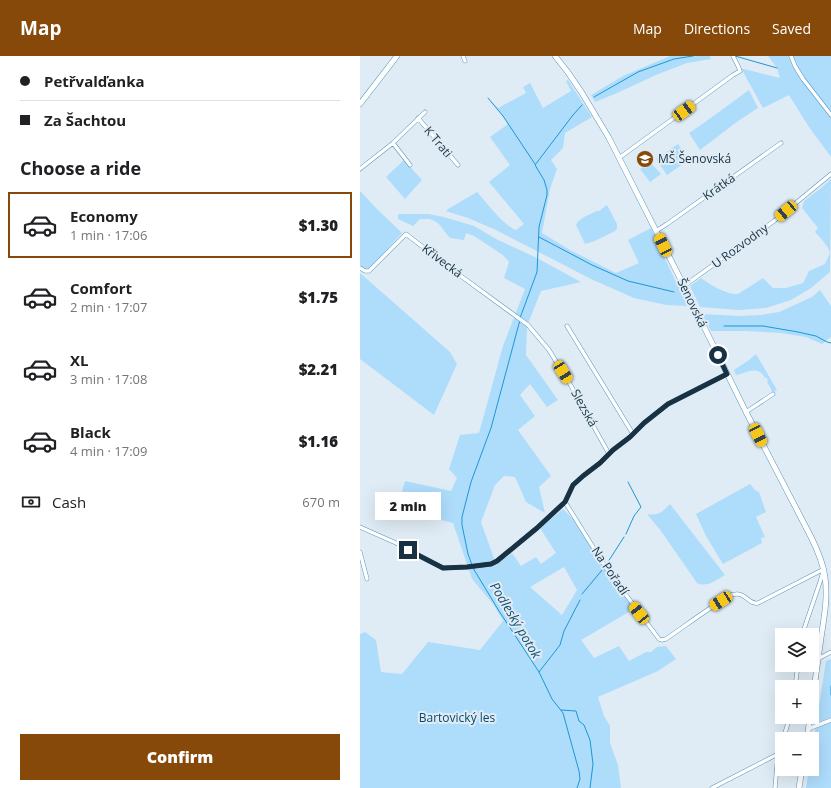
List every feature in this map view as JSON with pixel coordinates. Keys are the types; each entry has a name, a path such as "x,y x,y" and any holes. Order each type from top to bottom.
{"main road":[{"path":"360,104 397,56"},
{"name":"Šenovská","path":"555,56 587,101 619,158 820,556 826,583 825,609 819,658"},
{"path":"808,732 809,724"},
{"path":"799,788 801,776"}],"street":[{"path":"463,56 465,61"},
{"path":"619,158 740,71 733,56"},
{"path":"791,56 803,79 831,115"},
{"name":"K Trati","path":"360,169 393,143 425,112"},
{"name":"K Trati","path":"418,118 458,165"},
{"path":"393,143 410,165"},
{"name":"Krátká","path":"656,231 781,143"},
{"name":"U Rozvodny","path":"684,286 774,221 831,174"},
{"name":"Křivecká","path":"360,268 365,271 369,271 406,234 528,325"},
{"name":"Slezská","path":"528,325 549,350 609,454"},
{"path":"567,326 633,434"},
{"path":"360,527 396,543 443,568 491,564 497,561 537,528 565,502 573,485 644,423 668,404 727,374"},
{"path":"746,412 773,394"},
{"name":"Na Pořadí","path":"565,502 606,568 662,640 666,639 731,594 739,594 754,604 758,603 824,569"},
{"path":"360,552 367,579"},
{"path":"804,628 824,569"},
{"path":"819,658 831,652"},
{"path":"808,729 831,720"},
{"path":"712,788 775,756"},
{"path":"775,788 776,776"}],"green space":[{"path":"670,56 710,56 711,59 687,63 595,102 591,95 623,76"},
{"path":"768,56 831,56 831,157 809,127 789,95 763,108 742,69 780,78 777,68"},
{"path":"568,80 592,117 565,133 563,148 551,160 557,169 550,189 542,233 570,250 616,273 639,263 628,240 651,228 674,278 689,306 666,305 634,298 591,279 496,230 468,218 446,211 477,192 506,224 516,230 524,224 489,182 510,165 490,137 508,124 488,98 498,108 526,93 523,87 530,83 543,108 571,91 566,81"},
{"path":"749,90 758,108 738,121 700,150 689,133"},
{"path":"678,144 689,160 667,175 656,159"},
{"path":"404,160 422,180 405,199 386,177"},
{"path":"651,163 661,174 650,182 640,169"},
{"path":"831,179 830,272 811,288 791,300 766,308 738,310 700,307 690,286 701,278 723,291 738,294 763,278 773,288 786,288 803,283 809,271 825,264 830,253 828,247 815,232 818,228 802,208 804,201"},
{"path":"360,191 402,233 370,268 365,269 360,265"},
{"path":"607,205 617,224 617,229 595,241 585,244 576,225 577,223 582,218 599,211"},
{"name":"Bartovický les","path":"398,214 428,214 474,226 498,240 537,258 581,282 541,291 527,326 526,355 558,400 547,407 530,384 520,395 535,416 518,430 551,476 539,487 545,513 526,502 515,477 504,476 495,485 481,522 496,564 512,553 521,566 536,557 541,564 556,553 540,528 563,509 573,519 634,609 581,640 594,658 619,646 629,661 646,652 651,652 657,647 666,646 676,659 658,671 598,697 604,716 610,726 610,743 618,765 621,788 360,788 360,634 365,632 376,640 381,672 402,674 428,642 480,650 503,621 493,604 472,579 453,523 397,509 405,481 451,491 457,478 449,469 460,435 479,433 503,346 525,289 504,278 509,262 503,255 474,236 466,233 464,240 450,238 438,223 430,219 420,219 413,226 398,219","holes":["564,567 577,590 562,615 530,587"]},
{"path":"360,273 450,352 457,364 434,415 360,359"},
{"path":"820,290 831,306 831,337 822,344 806,337 781,333 711,331 702,314 739,316 779,312 812,297"},
{"path":"756,354 777,390 772,393 766,377 765,378 759,372 752,370 736,375 734,370"},
{"path":"750,484 759,492 766,512 756,517 765,537 761,538 762,543 723,564 706,536 696,514"},
{"path":"670,504 725,575 708,584 704,585 697,583 661,531 647,514 660,513"},
{"path":"831,659 831,788 806,788 808,776 819,776 819,732 815,732 816,724 819,724 819,706 826,661"}],"waterway":[{"name":"Podleský potok","path":"594,97 638,72 674,59 693,56"},
{"name":"Podleský potok","path":"735,56 777,68"},
{"path":"488,98 503,116 535,164"},
{"name":"Podleský potok","path":"520,318 537,272 539,227 547,195 544,180 535,165 582,105"},
{"path":"539,237 592,265 628,281 674,292"},
{"name":"Podleský potok","path":"472,565 468,554 462,525 462,517 471,482 491,428 520,320"},
{"path":"724,326 763,326 816,336 831,343"},
{"path":"626,534 634,516 641,507 628,482"},
{"path":"606,565 624,537"},
{"name":"Podleský potok","path":"473,568 539,672 552,699 563,713 579,771 580,779 577,788"},
{"path":"582,594 603,569"},
{"path":"539,672 560,645 564,631 580,600"},
{"path":"831,686 831,695"},
{"path":"561,710 576,711 579,721 584,725 590,740 593,764 590,788"}],"place":[{"name":"MŠ Šenovská","path":"645,159"}],"route":[{"path":"408,550 443,568 491,564 497,561 537,528 565,502 573,485 630,437 644,423 668,404 727,374 718,355"}]}
